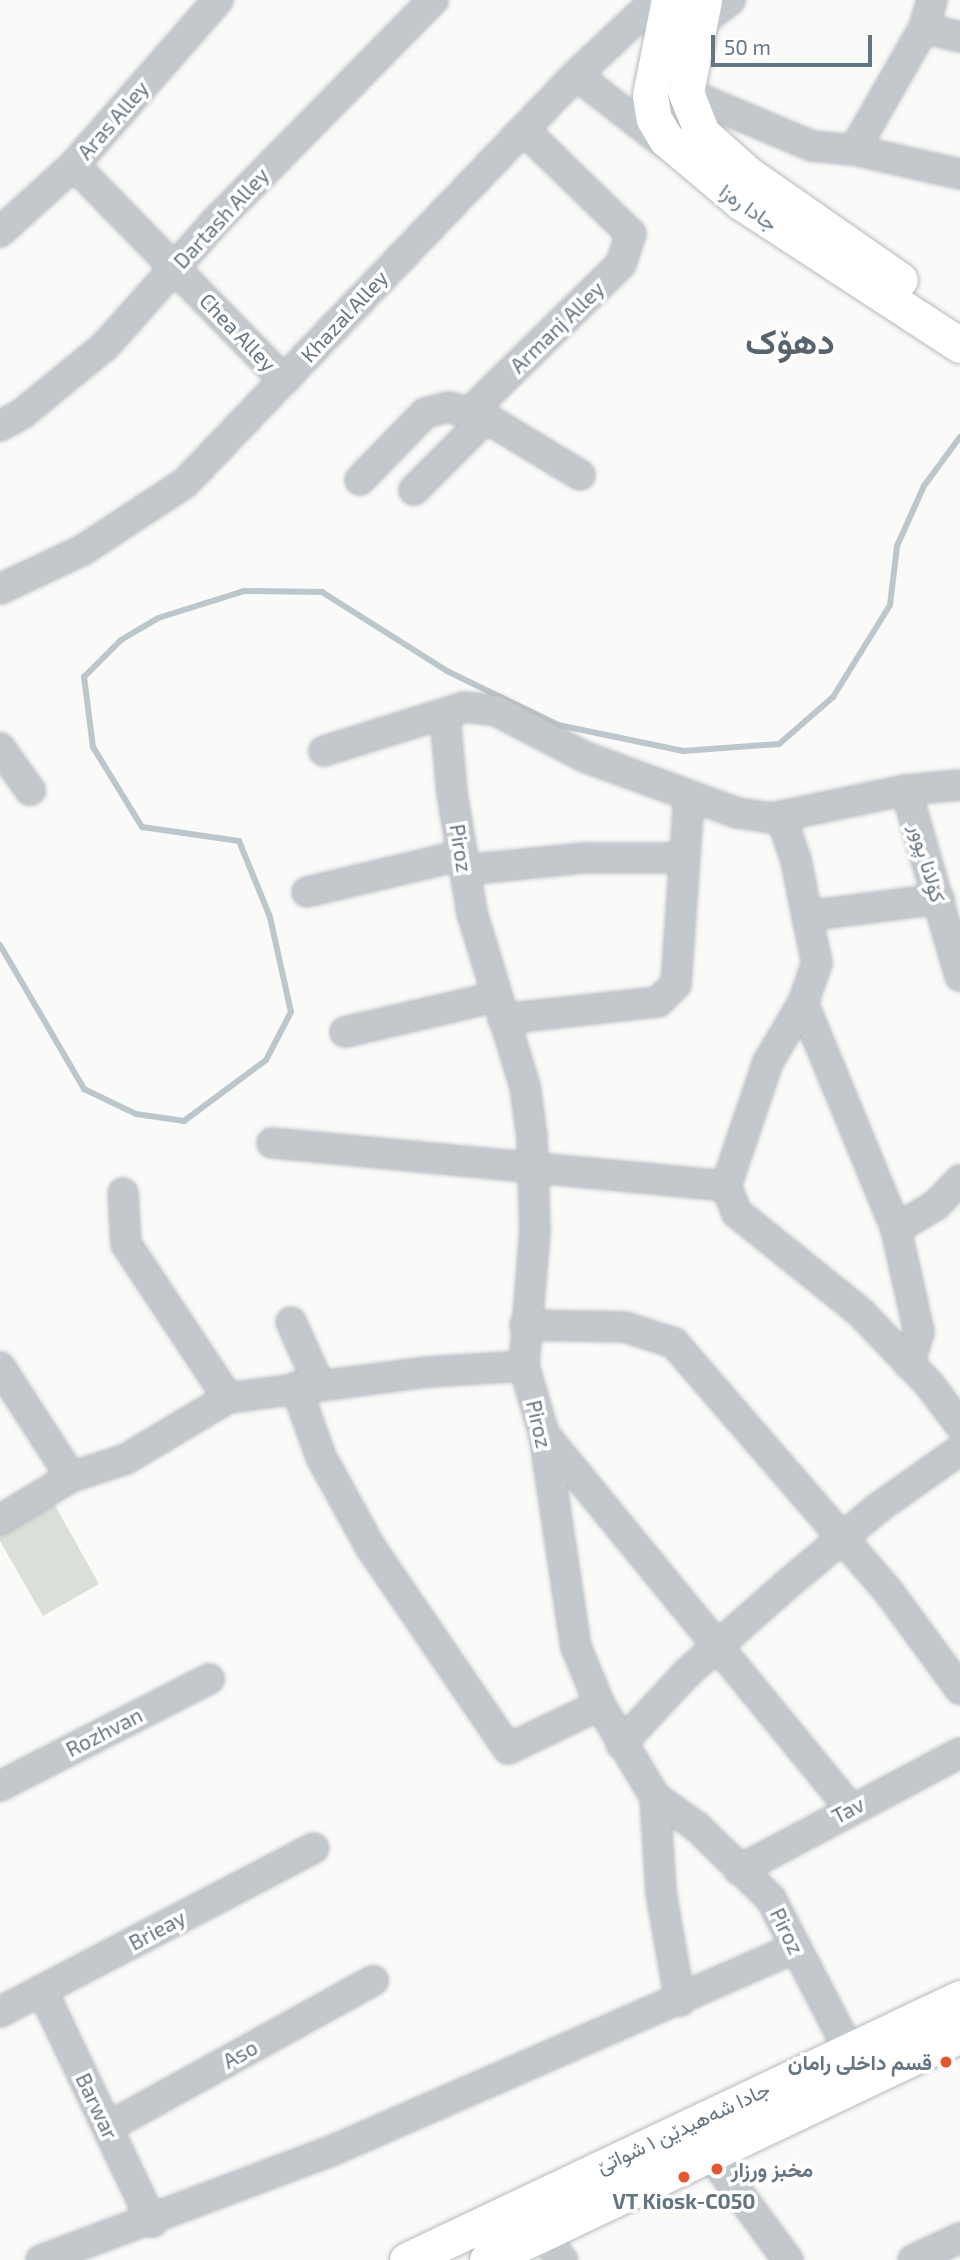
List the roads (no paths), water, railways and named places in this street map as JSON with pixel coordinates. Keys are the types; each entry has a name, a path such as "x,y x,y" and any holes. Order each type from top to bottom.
{"main road":[{"name":"جادا ره‌زا","path":"669,0 651,83 651,107 659,130 692,165 897,292 960,317"},
{"name":"جادا ره‌زا","path":"700,13 686,93 696,124 728,158 960,345"},
{"name":"جادا شەهیدێن ١ شواتێ","path":"407,2260 960,1998"},
{"name":"جادا شەهیدێن ١ شواتێ","path":"487,2260 552,2247 710,2154 960,2035"}],"street":[{"name":"Aras Alley","path":"0,232 74,165 218,0"},
{"name":"Dartash Alley","path":"0,426 23,413 106,345 175,268 433,0"},
{"name":"Khazal Alley","path":"0,589 83,550 185,484 576,75 656,0"},
{"path":"700,13 730,0"},
{"path":"854,150 924,28 932,0"},
{"path":"924,28 960,37"},
{"path":"576,75 692,165"},
{"path":"686,93 812,146 854,150 960,174"},
{"name":"Armanj Alley","path":"414,490 478,415 621,264 631,234 524,130"},
{"name":"Chea Alley","path":"74,165 284,380"},
{"path":"360,480 425,413 449,407 478,415 580,475"},
{"path":"324,751 445,716 464,707 495,710 585,757 737,813 781,817 906,790 960,785"},
{"name":"Piroz","path":"445,716 463,863 499,1008 525,1086 534,1170 536,1231 524,1366 544,1434 576,1647 600,1705 655,1797 697,1826 771,1899 849,2050"},
{"path":"0,748 30,790"},
{"name":"کۆلانا پوور","path":"906,790 960,976"},
{"path":"345,1032 499,1008 658,1002 676,984 682,858 689,796"},
{"path":"781,817 796,860 817,964 803,1003 768,1062 726,1186 737,1213 860,1312 909,1364 960,1425"},
{"path":"307,892 463,863 583,858 682,858"},
{"path":"807,916 939,899"},
{"path":"803,1003 896,1229 919,1332 909,1364"},
{"path":"272,1143 534,1170 726,1186"},
{"path":"896,1229 936,1205 960,1180"},
{"path":"123,1193 126,1244 228,1398"},
{"path":"291,1322 321,1457 371,1548 508,1749 600,1705"},
{"path":"526,1325 625,1327 674,1343 844,1537 960,1689"},
{"path":"0,1520 71,1477 126,1459 228,1398 307,1385 524,1366"},
{"path":"0,1367 71,1477"},
{"path":"544,1434 850,1808"},
{"path":"621,1744 719,1645 936,1462 960,1450"},
{"name":"Rozhvan","path":"0,1786 209,1679"},
{"name":"Tav","path":"739,1870 850,1808 960,1754"},
{"path":"655,1797 661,1893 680,2001"},
{"name":"Brieay","path":"0,2011 314,1848"},
{"path":"41,2260 152,2222 329,2152 680,2001 795,1948"},
{"name":"Aso","path":"108,2127 373,1981"},
{"name":"Barwar","path":"42,1990 152,2222"},
{"path":"710,2154 788,2260"},
{"path":"913,2260 960,2238"}],"waterway":[{"path":"0,945 84,1089 136,1114 184,1121 266,1060 291,1012 270,917 239,841 142,827 93,747 84,677 121,640 158,618 244,591 322,592 447,671 558,725 683,751 779,744 833,697 890,605 897,546 924,486 960,437"}],"place":[{"name":"قسم داخلی رامان","path":"946,2062"},
{"name":"مخبز ورزار","path":"717,2169"},
{"name":"VT Kiosk-C050","path":"684,2177"}],"district":[{"name":"دھۆک","path":"790,340"}]}
